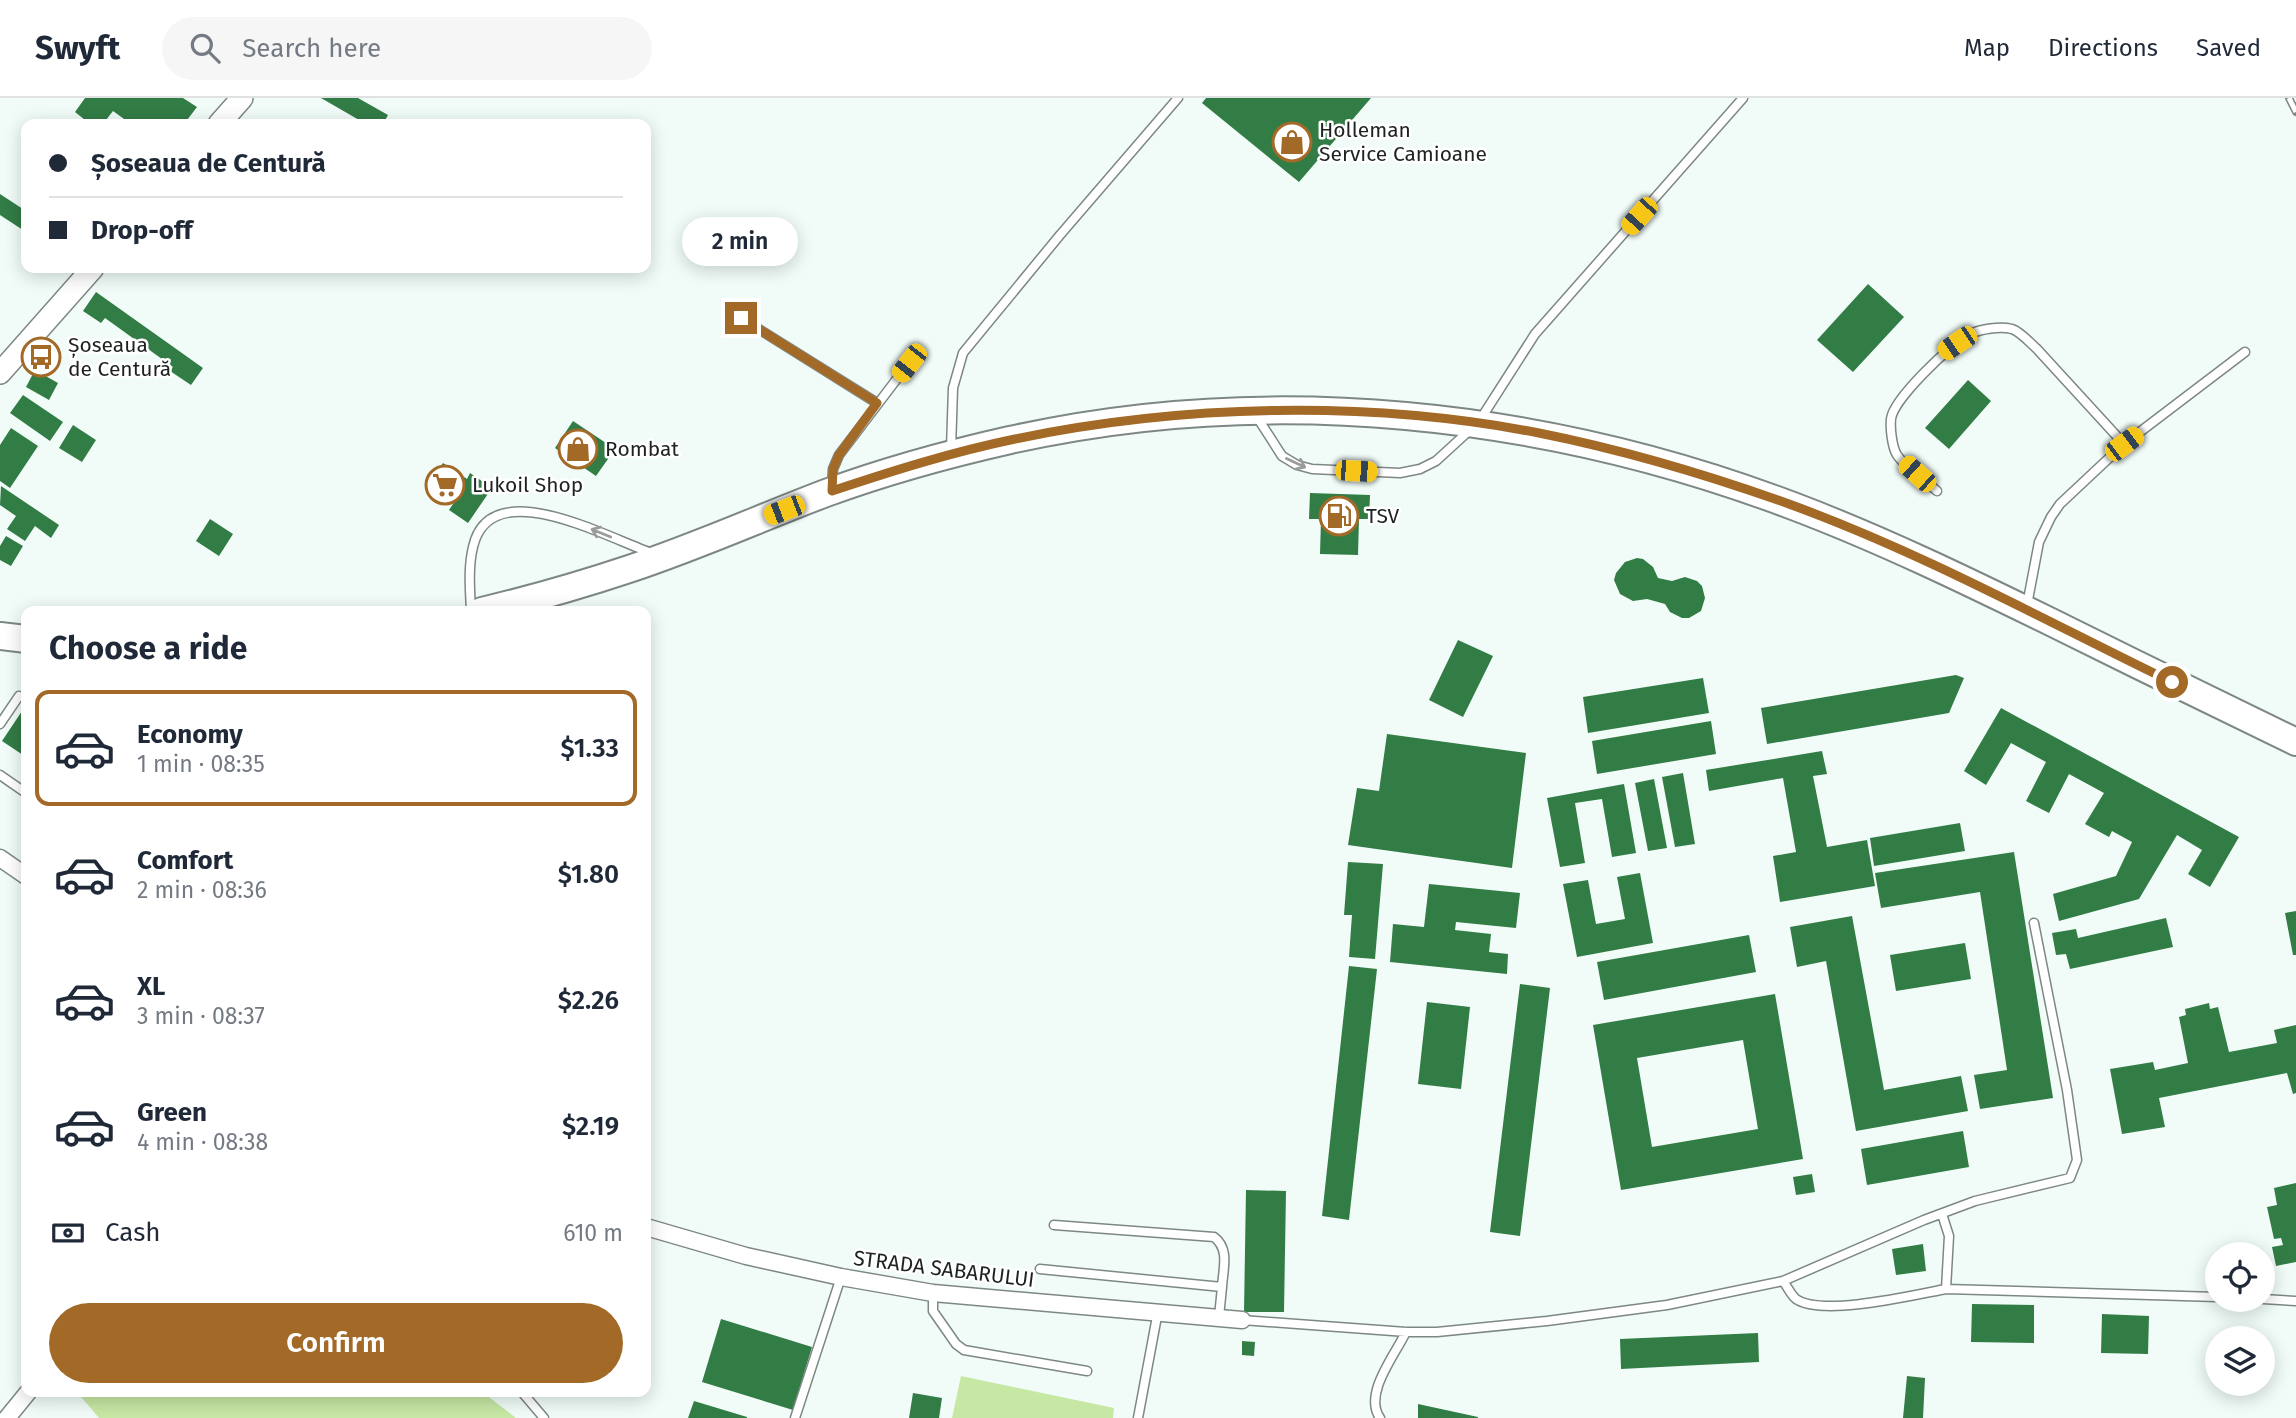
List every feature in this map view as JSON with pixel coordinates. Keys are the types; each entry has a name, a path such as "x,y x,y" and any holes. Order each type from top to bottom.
{"main road":[{"path":"501,606 575,587 665,557 832,491 951,455 1014,440 1086,427 1179,416 1300,411 1397,415 1478,423 1597,445 1658,461 1791,505 1880,541 2026,609 2296,742"},
{"path":"0,636 21,638"}],"street":[{"path":"223,119 242,98"},
{"path":"0,373 89,273"},
{"path":"0,858 21,873"},
{"name":"STRADA SABARULUI","path":"651,1228 746,1256 933,1293 1242,1320"},
{"path":"7,1418 24,1397"}],"lane":[{"path":"951,455 953,388 963,353 1178,98"},
{"path":"1253,412 1282,456 1297,465 1312,469 1400,473 1420,470 1436,461 1478,423 1535,334 1743,98"},
{"path":"741,318 877,403"},
{"path":"1937,491 1898,456 1893,444 1891,417 1898,402 1945,351 1970,334 1991,329 2013,329 2038,349 2124,444"},
{"path":"2026,609 2039,542 2051,517 2077,486 2124,444 2245,352"},
{"path":"832,491 833,469 839,455 909,363"},
{"path":"471,606 473,545 481,528 492,517 506,512 531,511 568,520 665,557"},
{"path":"0,724 19,696"},
{"path":"0,775 21,790"},
{"path":"1242,1320 1437,1332 1561,1320 1667,1305 1783,1281 1975,1201 2070,1178 2077,1160 2067,1090 2034,923"},
{"path":"1942,1214 1949,1236 1946,1289"},
{"path":"1054,1225 1214,1237 1221,1242 1225,1250 1219,1317"},
{"path":"1040,1269 1222,1287"},
{"path":"795,1418 841,1276"},
{"path":"1783,1281 1797,1299 1825,1307 1875,1302 1946,1289 2205,1297"},
{"path":"933,1293 933,1311 956,1344 964,1350 1087,1371"},
{"path":"2275,1300 2296,1301"},
{"path":"1138,1418 1158,1311"},
{"path":"1380,1418 1375,1411 1375,1390 1406,1332"},
{"path":"526,1397 544,1418"}],"green space":[{"path":"961,1376 1114,1408 1113,1418 952,1418"},
{"path":"81,1397 489,1397 516,1418 99,1418"}],"building":[{"path":"85,98 183,98 197,107 188,119 124,119 113,111 107,119 84,119 75,112"},
{"path":"321,98 358,98 388,115 386,119 357,119"},
{"name":"Holleman Service Camioane","path":"1206,98 1371,98 1299,182 1202,103"},
{"path":"0,194 21,208 21,229 0,215"},
{"path":"1868,284 1904,317 1853,372 1817,340"},
{"path":"96,292 203,368 191,385 170,371 173,367 105,318 101,323 83,311"},
{"path":"35,370 58,383 49,400 26,387"},
{"path":"1968,380 1991,401 1949,449 1925,428"},
{"path":"23,395 63,422 50,441 10,413"},
{"path":"573,421 615,449 596,476 555,448"},
{"path":"73,425 96,440 82,462 59,448"},
{"path":"11,428 38,446 10,488 0,481 0,445"},
{"path":"443,463 467,479 470,473 492,488 468,523 449,510 455,501 428,484"},
{"path":"1,486 59,525 51,538 35,526 25,541 7,529 16,516 0,505"},
{"path":"1310,493 1370,495 1369,519 1359,519 1358,555 1320,554 1321,519 1309,519"},
{"path":"210,519 233,534 219,556 196,541"},
{"path":"6,536 23,546 11,566 0,560 0,546"},
{"path":"1637,558 1653,567 1658,578 1672,581 1685,577 1697,581 1702,586 1705,598 1701,611 1689,618 1682,618 1670,612 1665,604 1647,599 1633,601 1620,594 1614,580 1616,573 1625,562"},
{"path":"1458,640 1493,656 1463,717 1429,700"},
{"path":"1956,675 1964,678 1949,713 1767,744 1761,708"},
{"path":"1703,678 1709,713 1588,733 1583,697"},
{"path":"2001,708 2239,837 2210,887 2188,874 2202,850 2177,835 2139,899 2059,921 2053,894 2116,876 2132,842 2112,831 2109,837 2085,824 2104,793 2069,774 2049,813 2026,801 2046,762 2011,743 1986,785 1964,771"},
{"path":"21,712 21,754 2,741"},
{"path":"1711,721 1716,754 1597,774 1592,741"},
{"path":"1387,734 1526,753 1512,868 1348,845 1357,788 1379,791"},
{"path":"1822,751 1827,774 1813,776 1827,847 1867,840 1875,886 1780,902 1773,856 1796,852 1783,778 1709,791 1706,770"},
{"path":"1683,773 1695,844 1675,847 1662,777"},
{"path":"1654,779 1667,848 1648,851 1635,783"},
{"path":"1624,784 1636,853 1612,857 1602,799 1575,803 1585,863 1560,867 1547,798"},
{"path":"1960,823 1965,851 1874,866 1870,838"},
{"path":"2014,852 2053,1098 1980,1109 1974,1075 2007,1070 1980,892 1881,908 1875,873"},
{"path":"1348,862 1383,864 1375,959 1349,957 1352,915 1344,915"},
{"path":"1640,873 1653,943 1577,957 1563,884 1588,880 1596,924 1625,919 1617,877"},
{"path":"1429,884 1520,893 1516,928 1456,922 1455,930 1491,934 1489,952 1508,954 1507,974 1390,962 1393,924 1424,927"},
{"path":"2296,911 2296,955 2293,955 2285,913"},
{"path":"1852,916 1884,1090 1961,1076 1968,1111 1856,1131 1826,961 1797,967 1790,927"},
{"path":"2166,918 2173,947 2070,969 2066,954 2056,955 2052,933 2076,929 2078,938"},
{"path":"1749,935 1756,972 1604,1000 1597,962"},
{"path":"1965,943 1971,979 1896,991 1890,955"},
{"path":"1349,966 1377,969 1349,1220 1322,1216"},
{"path":"1520,984 1550,988 1520,1236 1490,1232"},
{"path":"1775,994 1803,1159 1621,1190 1593,1025","holes":["1743,1040 1758,1129 1652,1147 1637,1058"]},
{"path":"1427,1002 1470,1007 1461,1089 1418,1084"},
{"path":"2209,1003 2210,1009 2218,1007 2229,1052 2277,1043 2274,1030 2296,1025 2296,1093 2293,1094 2287,1073 2159,1098 2165,1127 2122,1134 2110,1069 2153,1062 2155,1070 2188,1063 2179,1017 2186,1015 2185,1009"},
{"path":"1963,1131 1969,1167 1867,1185 1861,1149"},
{"path":"1812,1174 1815,1192 1796,1195 1793,1177"},
{"path":"2296,1183 2296,1262 2276,1266 2275,1246 2283,1245 2281,1238 2274,1239 2267,1207 2277,1205 2274,1188"},
{"path":"1246,1190 1286,1191 1284,1312 1244,1312"},
{"path":"1923,1244 1926,1271 1896,1275 1892,1249"},
{"path":"1972,1304 2034,1305 2034,1343 1971,1342"},
{"path":"2102,1314 2149,1316 2148,1354 2101,1353"},
{"path":"721,1319 812,1347 793,1410 702,1382"},
{"path":"1758,1333 1759,1362 1621,1369 1620,1339"},
{"path":"1242,1341 1255,1342 1254,1356 1242,1355"},
{"path":"1907,1376 1925,1378 1923,1418 1903,1418"},
{"path":"913,1393 942,1398 939,1418 909,1418"},
{"path":"694,1401 747,1417 747,1418 688,1418"},
{"path":"1418,1404 1478,1417 1478,1418 1418,1418"}],"railway":[{"path":"2289,98 2296,112"}],"place":[{"name":"Holleman Service Camioane","path":"1292,142"},
{"name":"Șoseaua de Centură","path":"41,357"},
{"name":"Rombat","path":"578,449"},
{"name":"Lukoil Shop","path":"445,485"},
{"name":"TSV","path":"1339,516"}],"route":[{"path":"741,318 877,403 839,455 833,469 832,491 918,464 1014,440 1157,418 1300,411 1397,415 1478,423 1597,445 1658,461 1791,505 1880,541 2026,609 2172,682"}]}
